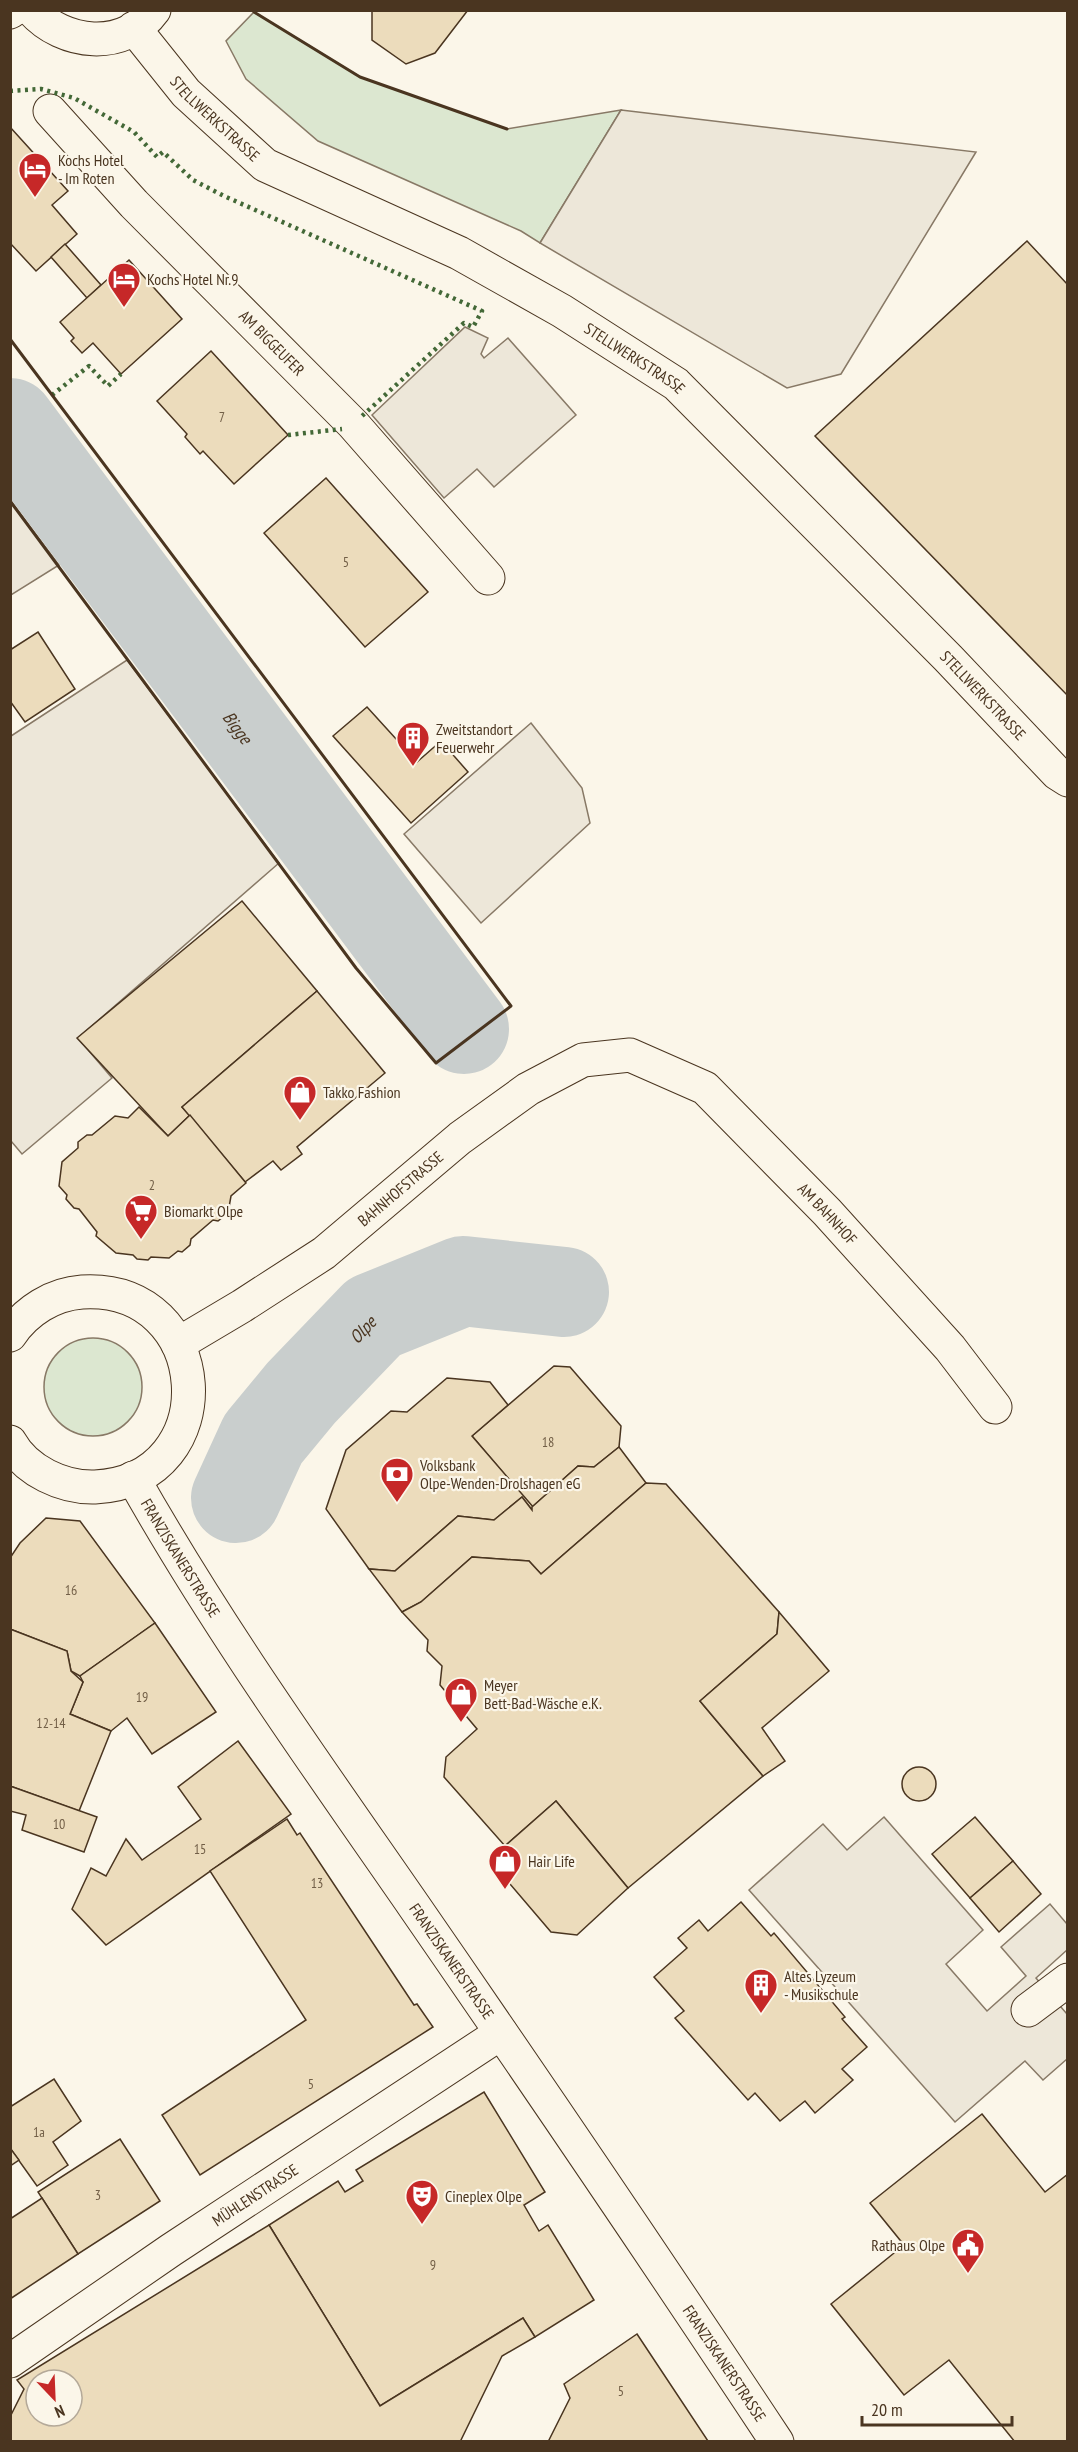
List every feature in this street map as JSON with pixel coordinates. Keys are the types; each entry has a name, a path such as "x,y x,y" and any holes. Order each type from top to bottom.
{"street":[{"path":"32,10 42,22 63,34 87,40 112,38 144,19"},
{"name":"STELLWERKSTRASSE","path":"144,19 186,93 265,165 459,253 562,311 676,384 948,658 1057,773 1068,780"},
{"name":"AM BIGGEUFER","path":"50,111 134,204 353,424 488,578"},
{"name":"BAHNHOFSTRASSE","path":"178,1344 324,1253 460,1138 528,1089 583,1060 630,1055"},
{"name":"AM BAHNHOF","path":"630,1055 705,1088 873,1263 950,1348 995,1407"},
{"path":"12,1450 39,1471 69,1484 101,1486 133,1478 165,1456 185,1421 190,1395 188,1369 178,1344 162,1322 135,1301 104,1291 72,1293 42,1304 13,1326"},
{"name":"FRANZISKANERSTRASSE","path":"133,1478 232,1642 601,2176 777,2442"},
{"path":"1028,2010 1068,1980"},
{"name":"MÜHLENSTRASSE","path":"10,2361 171,2250 501,2033"}],"green space":[{"path":"254,12 360,77 507,129 621,110 540,243 521,231 318,141 246,79 226,41"},
{"path":"93,1338 112,1341 128,1352 139,1368 142,1387 139,1406 128,1422 112,1433 93,1436 74,1433 58,1422 47,1406 44,1387 47,1368 58,1352 74,1341"}],"shaded area":[{"path":"621,110 976,152 841,374 787,388 540,243"},
{"path":"465,327 488,338 481,354 484,358 508,338 576,415 494,487 477,469 444,498 372,415"},
{"path":"11,501 59,565 11,595"},
{"path":"127,660 279,863 78,1038 112,1078 22,1154 11,1141 11,736"},
{"path":"531,723 582,788 590,823 481,923 404,834"},
{"name":"Altes Lyzeum - Musikschule","path":"884,1817 983,1930 946,1964 987,2011 1026,1976 1001,1947 1050,1904 1067,1924 1067,1950 1036,1978 1067,2014 1067,2059 1043,2080 1025,2061 955,2122 749,1890 823,1824 847,1850"}],"building":[{"path":"372,10 468,10 435,53 406,64 372,40"},
{"name":"Kochs Hotel - Im Roten","path":"10,127 68,191 52,205 77,234 36,271 10,243"},
{"path":"1027,241 1068,285 1068,696 815,436"},
{"path":"65,244 101,285 87,298 51,257"},
{"name":"Kochs Hotel Nr.9","path":"129,260 182,319 121,374 93,343 82,353 71,341 74,338 60,322"},
{"path":"211,351 288,435 234,484 203,451 200,454 185,437 187,434 157,401"},
{"path":"326,478 428,592 365,647 264,533"},
{"path":"38,632 75,689 25,722 10,701 10,650"},
{"name":"Zweitstandort Feuerwehr","path":"367,707 417,762 441,741 468,772 411,823 333,736"},
{"path":"242,901 317,991 182,1107 190,1115 168,1136 77,1038"},
{"path":"317,991 385,1073 297,1147 302,1154 281,1170 273,1161 245,1182 182,1107"},
{"path":"139,1107 168,1136 190,1115 246,1183 231,1196 228,1213 218,1221 213,1220 191,1239 190,1245 182,1252 178,1251 169,1258 137,1259 133,1255 116,1253 96,1236 97,1232 79,1209 74,1208 66,1199 67,1195 59,1186 62,1162 78,1148 78,1142 87,1135 92,1135 115,1116 128,1118"},
{"path":"554,1366 570,1367 621,1426 619,1447 594,1467 578,1466 532,1507 472,1436"},
{"path":"447,1378 490,1382 508,1405 472,1436 534,1508 532,1510 522,1497 494,1520 458,1516 395,1571 369,1569 326,1509 346,1450 391,1411 407,1412"},
{"path":"619,1447 646,1483 541,1574 529,1561 472,1557 421,1602 402,1612 369,1569 395,1571 458,1516 494,1520 522,1497 532,1510 532,1507 578,1466 594,1467"},
{"path":"646,1483 666,1484 779,1612 777,1634 700,1701 763,1776 628,1888 556,1801 505,1846 444,1777 446,1757 477,1729 440,1685 442,1666 427,1651 428,1640 402,1612 421,1602 472,1557 529,1561 541,1574"},
{"path":"46,1518 80,1521 155,1623 80,1676 71,1671 67,1651 10,1629 10,1558 20,1543"},
{"path":"779,1612 829,1671 762,1728 785,1761 763,1776 700,1701 777,1634"},
{"path":"155,1623 216,1712 152,1754 127,1718 111,1731 70,1714 83,1682 80,1676"},
{"path":"10,1629 67,1651 71,1671 83,1682 70,1714 111,1731 79,1811 10,1786"},
{"path":"238,1741 291,1814 106,1945 72,1909 91,1868 106,1876 126,1839 142,1860 201,1819 178,1787"},
{"path":"919,1767 931,1772 936,1784 931,1796 919,1801 907,1796 902,1784 907,1772"},
{"path":"10,1786 97,1817 84,1852 22,1830 26,1815 10,1811"},
{"path":"556,1801 628,1888 577,1935 551,1932 499,1871 505,1846"},
{"path":"975,1817 1013,1861 970,1898 932,1854"},
{"path":"287,1819 297,1835 300,1833 414,2005 417,2004 433,2027 200,2175 162,2115 306,2020 210,1871"},
{"path":"1013,1861 1041,1894 999,1932 970,1898"},
{"name":"Altes Lyzeum - Musikschule","path":"741,1902 771,1936 774,1933 845,2017 842,2019 867,2047 842,2069 853,2080 815,2113 805,2101 780,2121 755,2093 748,2100 675,2018 684,2011 654,1977 687,1948 678,1938 699,1920 708,1931"},
{"path":"54,2079 81,2121 53,2142 68,2165 37,2186 10,2148 10,2107"},
{"path":"484,2092 545,2192 524,2205 539,2231 548,2225 594,2300 535,2337 523,2318 380,2406 269,2225 338,2181 345,2192 363,2181 356,2170"},
{"name":"Rathaus Olpe","path":"982,2114 1045,2192 1068,2174 1068,2442 1015,2442 949,2360 904,2395 831,2304 904,2245 870,2203"},
{"path":"120,2139 160,2201 78,2254 38,2192"},
{"path":"10,2148 19,2160 10,2166"},
{"path":"42,2198 78,2254 10,2299 10,2219"},
{"path":"269,2225 380,2406 523,2318 535,2337 502,2356 460,2442 10,2442 10,2417 24,2389 24,2428 84,2428 84,2368 37,2368"},
{"path":"637,2334 708,2441 548,2442 570,2398 564,2384"},
{"path":"24,2376 24,2389 17,2380"}],"waterway":[{"name":"Bigge","path":"10,423 464,1029"},
{"name":"Olpe","path":"236,1498 263,1439 301,1393 374,1317 463,1281 564,1292"}],"hedge":[{"path":"10,91 41,89 74,98 134,132 157,157 163,152 193,180 482,311 473,327 464,323 361,417"},
{"path":"52,395 89,366 108,386 121,374"},
{"path":"288,435 342,429"}],"wall":[{"path":"254,12 360,77 507,129"},
{"path":"10,339 511,1006 436,1063 356,968 10,501"}],"place":[{"name":"Kochs Hotel - Im Roten","path":"35,198"},
{"name":"Kochs Hotel Nr.9","path":"124,308"},
{"name":"Zweitstandort Feuerwehr","path":"413,767"},
{"name":"Takko Fashion","path":"300,1121"},
{"name":"Biomarkt Olpe","path":"141,1240"},
{"name":"Volksbank Olpe-Wenden-Drolshagen eG","path":"397,1503"},
{"name":"Meyer Bett-Bad-Wäsche e.K.","path":"461,1723"},
{"name":"Hair Life","path":"505,1890"},
{"name":"Altes Lyzeum - Musikschule","path":"761,2014"},
{"name":"Cineplex Olpe","path":"422,2225"},
{"name":"Rathaus Olpe","path":"968,2274"}]}
